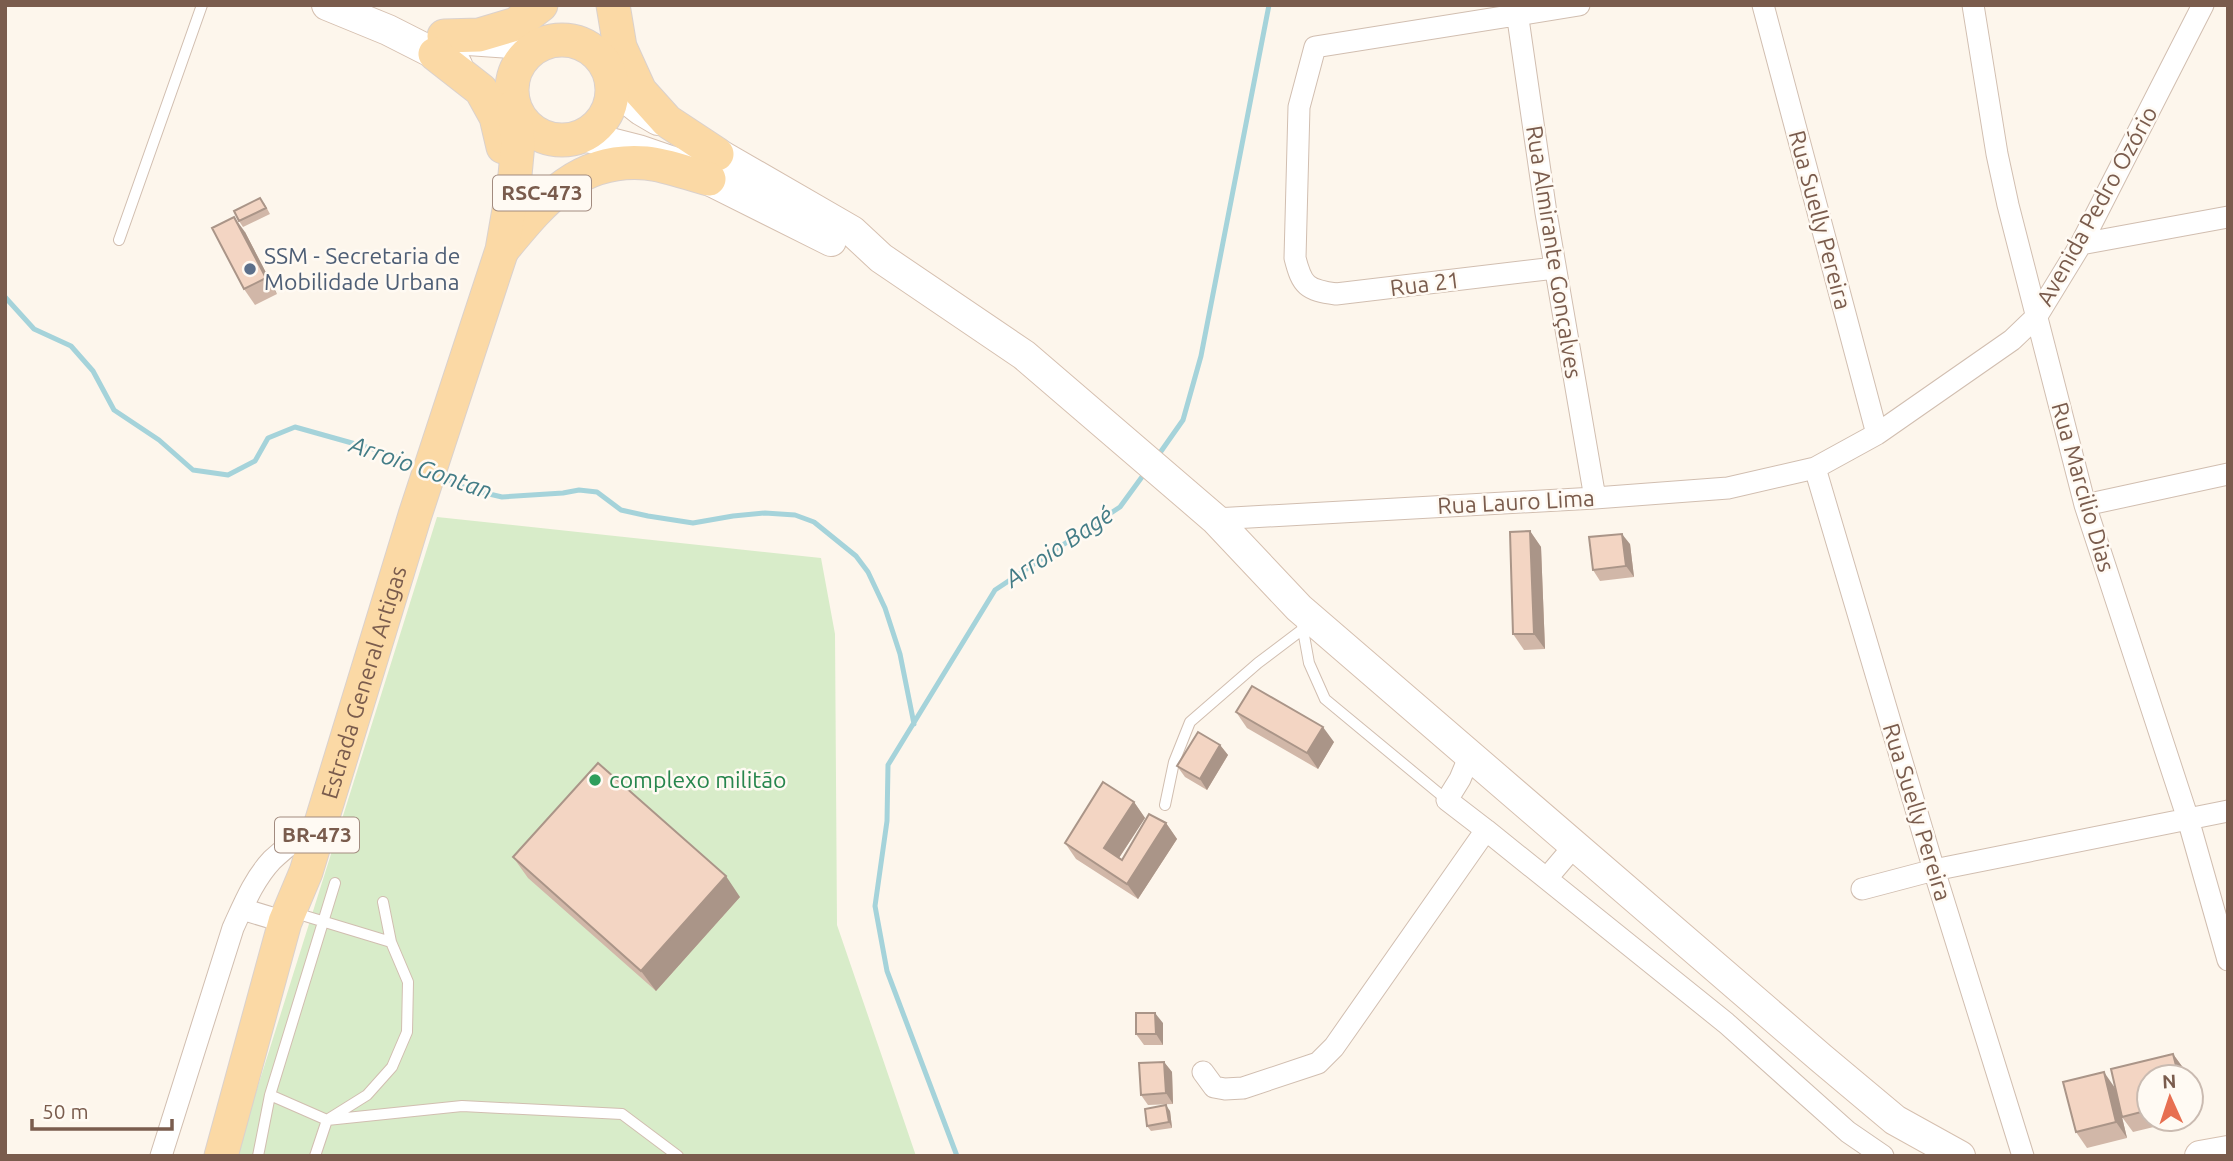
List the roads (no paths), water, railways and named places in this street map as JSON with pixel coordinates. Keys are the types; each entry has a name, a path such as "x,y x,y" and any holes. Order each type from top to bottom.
{"main road":[{"path":"327,5 374,17 439,45 514,106"},
{"path":"439,45 516,24 541,5"},
{"path":"561,5 540,45 521,60 515,70 511,94 514,106 526,127 536,134 559,141 583,136 673,162 713,167"},
{"path":"583,136 602,121 608,110 611,81 604,5"},
{"path":"613,5 620,47 640,91 713,167"},
{"path":"439,45 477,42 540,45 564,40 587,47 597,54 611,81 641,110 713,167 852,231 881,258 1024,355 1206,511 1301,619 1470,755 1895,1120 1961,1156"},
{"path":"439,45 481,90 496,117 507,164 502,250"},
{"name":"RSC-473","path":"502,250 519,143 514,106"},
{"name":"RSC-473","path":"502,250 525,214 583,136"},
{"path":"502,250 541,204 575,176 610,164 713,167"},
{"name":"Estrada General Artigas","path":"221,1156 288,917 306,872 415,515 502,250"},
{"path":"2200,1156 2228,1151"}],"street":[{"path":"1516,11 1579,5"},
{"name":"Rua Suelly Pereira","path":"1763,5 1877,434"},
{"name":"Rua Marcilio Dias","path":"1973,5 1997,154 2085,505 2188,819 2228,960"},
{"name":"Avenida Pedro Ozório","path":"1815,468 1877,434 2012,340 2037,316 2081,244 2203,5"},
{"name":"Rua 21","path":"1516,11 1315,47 1298,107 1295,258 1300,279 1314,291 1336,294 1555,268"},
{"name":"Rua Almirante Gonçalves","path":"1516,11 1555,268 1595,498"},
{"path":"2081,244 2228,217"},
{"name":"Rua Suelly Pereira","path":"1815,468 1934,870 2023,1156"},
{"name":"Rua Lauro Lima","path":"1206,511 1595,498 1728,488 1815,468"},
{"path":"2085,505 2228,474"},
{"path":"1470,755 1447,800 1726,1023 1848,1132 1883,1156"},
{"path":"1862,889 1934,870 2228,811"},
{"path":"161,1156 233,928 251,889 271,861 323,817"},
{"path":"1203,1072 1214,1087 1243,1088 1318,1063 1334,1047 1486,830"},
{"path":"1547,878 1575,845"},
{"path":"242,909 288,917"},
{"path":"1654,965 1684,939"},
{"path":"1770,1063 1795,1035"}],"lane":[{"path":"119,240 202,5"},
{"path":"1301,619 1309,663 1325,699 1447,800"},
{"path":"1165,805 1174,762 1190,722 1258,663 1301,619"},
{"path":"258,1156 270,1095 335,883"},
{"path":"315,1156 327,1120 367,1095 392,1067 407,1032 408,982 391,943 383,902"},
{"path":"288,917 323,920 391,943"},
{"path":"270,1095 327,1120 462,1106 622,1114 678,1156"}],"waterway":[{"name":"Arroio Bagé","path":"1157,457 1183,420 1201,356 1269,5"},
{"name":"Arroio Gontan","path":"5,297 34,329 71,346 93,371 114,410 159,440 193,470 228,475 255,461 268,438 295,427 384,452 418,466"},
{"name":"Arroio Bagé","path":"957,1156 887,971 875,906 887,821 888,765 995,590 1120,507 1147,470"},
{"name":"Arroio Gontan","path":"439,476 468,489 502,497 579,490 597,492 621,510 693,523 765,513 795,515 814,522 856,556 868,572 885,608 900,654 914,724"}],"place":[{"name":"SSM - Secretaria de Mobilidade Urbana","path":"250,269"},
{"name":"complexo militão","path":"595,780"}]}
